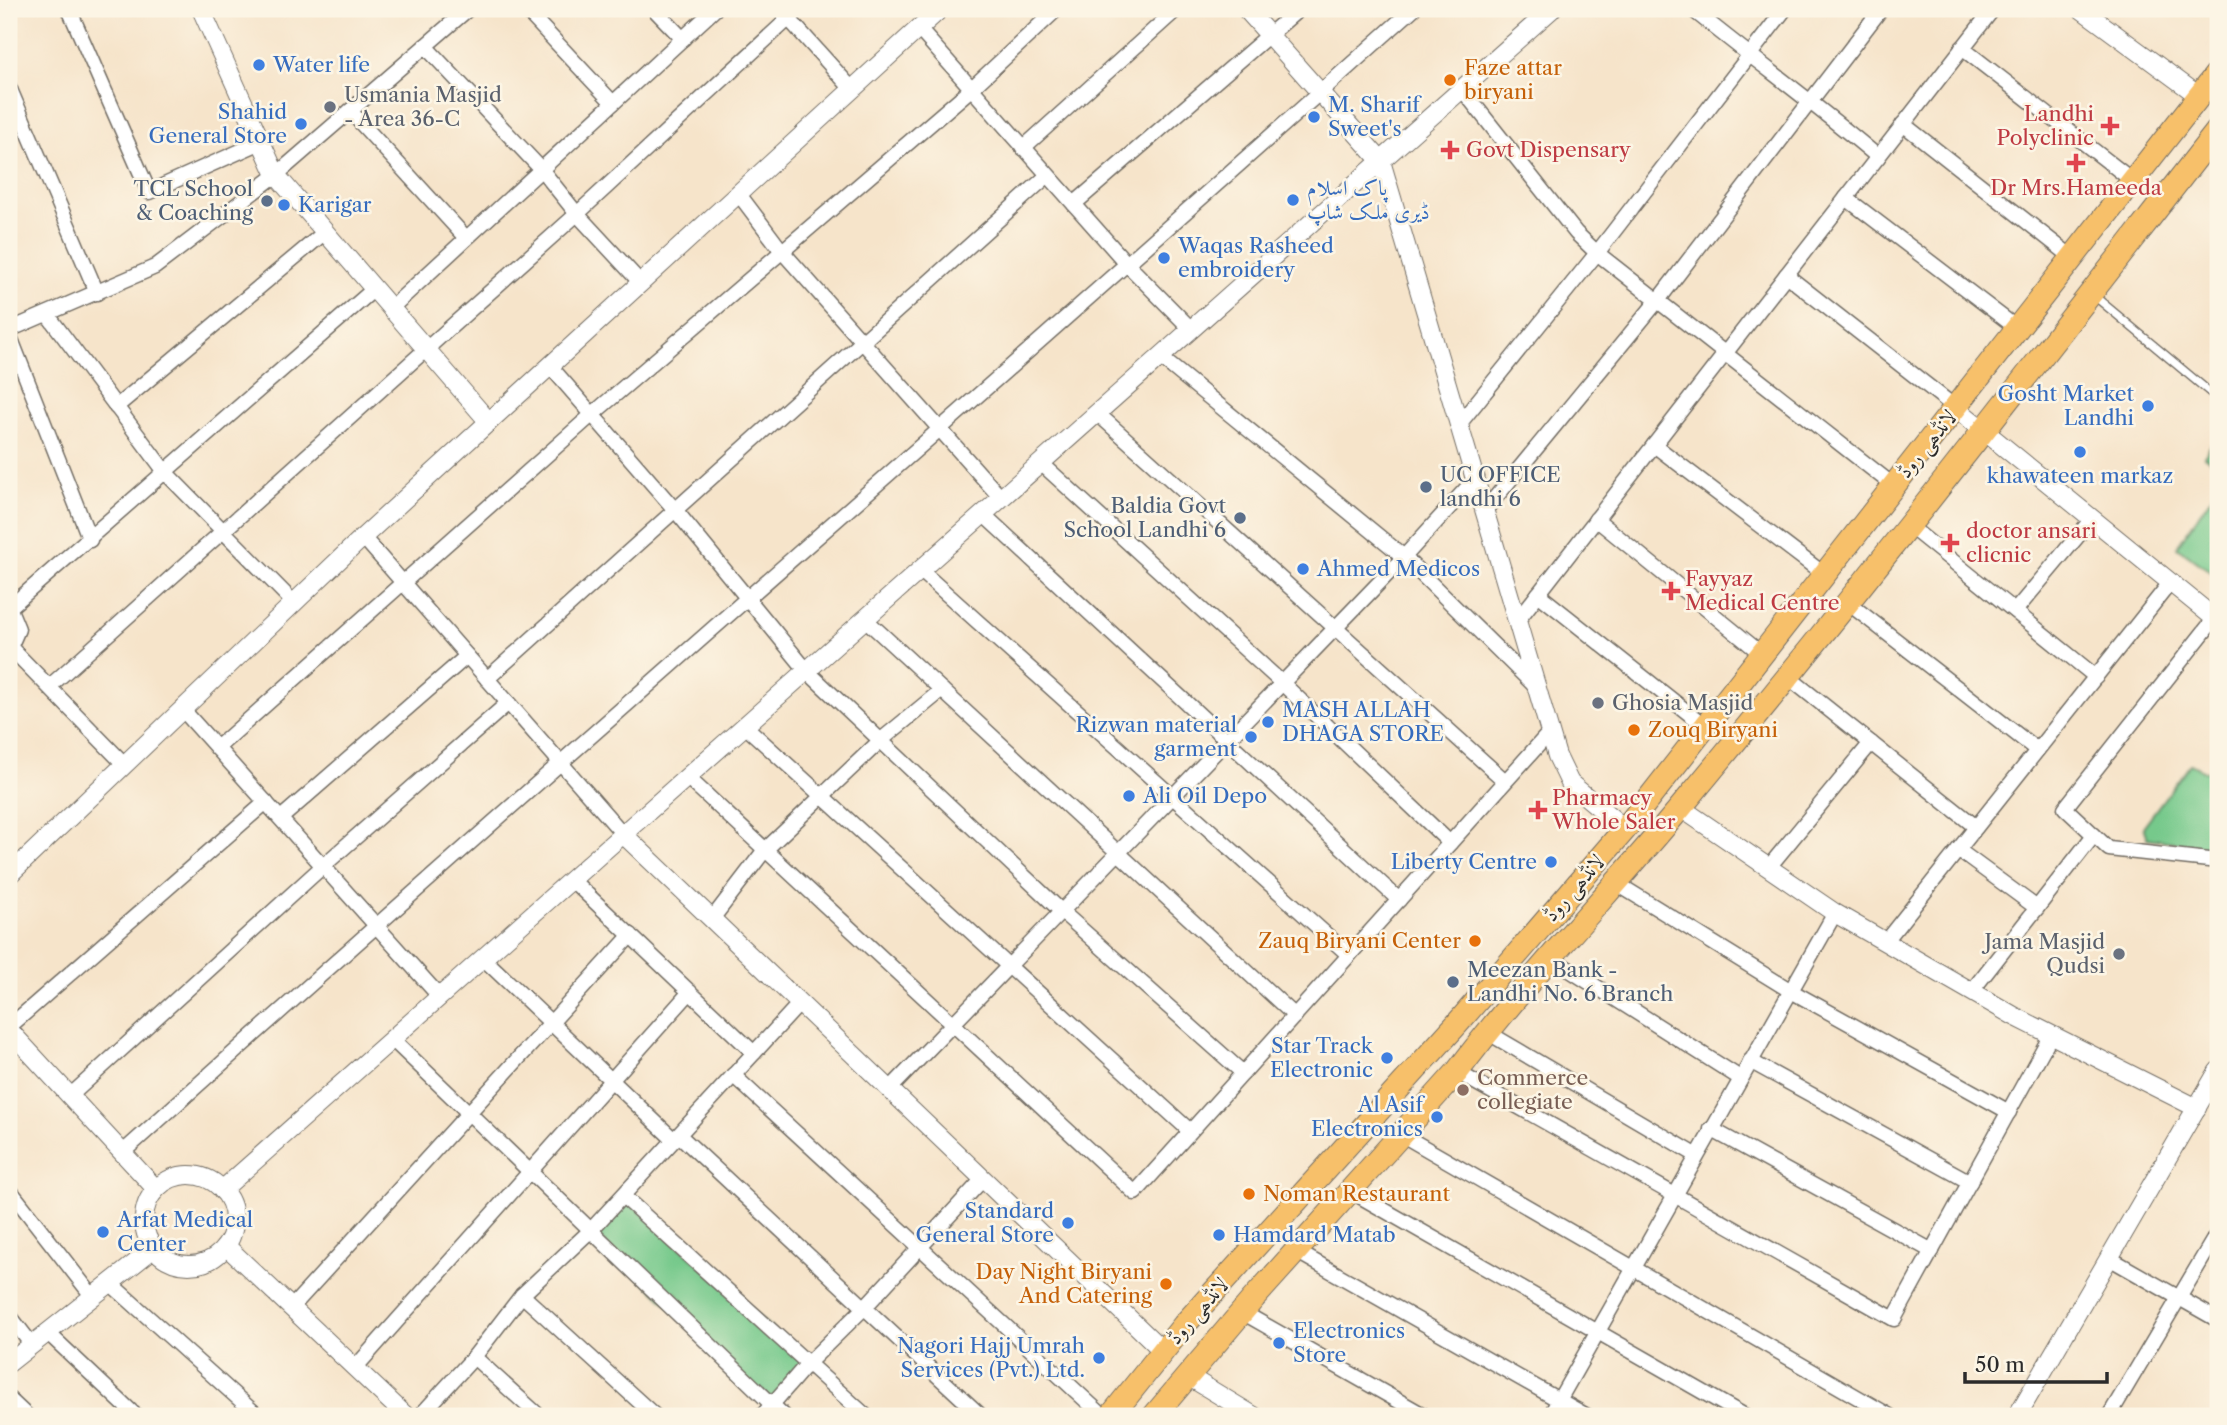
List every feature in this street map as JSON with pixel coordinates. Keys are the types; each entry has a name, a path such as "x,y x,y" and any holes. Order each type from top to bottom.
{"main road":[{"name":"لانڈھی روڈ","path":"1111,1416 1184,1325 1457,1024 1625,829 2218,72"},
{"name":"لانڈھی روڈ","path":"1154,1416 1399,1133 1457,1072 1487,1032 1681,807 1985,429 2218,130"},
{"path":"1184,1325 1212,1348"},
{"path":"1146,1371 1182,1384"}],"street":[{"path":"69,9 149,192 261,142"},
{"path":"201,9 276,175 489,422"},
{"path":"90,540 9,332 155,267 276,175 468,9"},
{"path":"525,9 613,103"},
{"path":"654,9 682,39"},
{"path":"391,308 715,9"},
{"path":"9,875 363,537 940,9"},
{"path":"217,748 404,585 594,413 971,89 1057,9"},
{"path":"1023,148 1177,9"},
{"path":"1246,9 1381,161 1477,477 1550,732 1570,783 1625,829"},
{"path":"1074,204 1299,9"},
{"path":"122,1153 376,924 562,763 1413,9"},
{"path":"222,1190 1552,9"},
{"path":"1692,9 1748,55 1811,100 1878,157"},
{"path":"1460,423 1597,253 1785,9"},
{"path":"1486,509 1659,299 1881,9"},
{"path":"1518,620 1993,9"},
{"path":"2081,9 2199,96"},
{"path":"50,686 578,214 789,12 852,89"},
{"path":"918,28 1047,176 1191,329"},
{"path":"425,46 541,169 641,283"},
{"path":"1962,48 2133,181"},
{"path":"9,87 97,293"},
{"path":"1462,89 1576,233 1597,253 1894,485"},
{"path":"350,111 466,238"},
{"path":"1903,124 2073,258"},
{"path":"487,678 1047,176"},
{"path":"738,193 781,250 864,340 938,430 1001,498"},
{"path":"1846,198 2018,329"},
{"path":"116,407 325,232"},
{"path":"1786,275 1985,429 2216,619 2065,808 2109,849 2218,861"},
{"path":"125,765 10,645 18,629 9,607 90,540 374,289"},
{"path":"47,314 166,473 294,603"},
{"path":"1160,357 1404,557 1537,689"},
{"path":"550,366 594,413 807,671 1061,911 1243,1073"},
{"path":"1097,413 1506,781"},
{"path":"1654,445 1825,575"},
{"path":"1041,463 1281,682 1450,843"},
{"path":"890,1089 1335,629 1477,477"},
{"path":"983,514 1399,900"},
{"path":"1596,519 1763,655"},
{"path":"2015,611 2092,519"},
{"path":"1908,525 2096,677"},
{"path":"363,537 623,834 1163,1351"},
{"path":"920,570 1349,956"},
{"path":"1885,942 2170,583"},
{"path":"1538,594 1706,727"},
{"path":"1847,602 2037,750"},
{"path":"865,619 1295,1016"},
{"path":"281,818 467,656"},
{"path":"1787,676 1976,827"},
{"path":"712,919 764,851 824,797 880,741 942,690"},
{"path":"70,1096 323,866 508,703"},
{"path":"183,710 440,997"},
{"path":"745,726 1190,1131"},
{"path":"687,777 1135,1193 1550,732"},
{"path":"1768,868 1871,743"},
{"path":"156,1189 9,1029 266,802"},
{"path":"1681,807 1835,914 2051,1035 2197,1108"},
{"path":"1971,992 2094,835"},
{"path":"1958,850 2037,908"},
{"path":"572,880 754,1053"},
{"path":"1616,883 1791,991 2009,1112"},
{"path":"1550,1416 1632,1267 1835,914"},
{"path":"291,1308 631,935"},
{"path":"483,958 612,1081 981,1416"},
{"path":"1551,958 1740,1078"},
{"path":"355,1368 690,992"},
{"path":"420,1416 474,1357 522,1294 591,1230 800,1003"},
{"path":"1487,1032 1696,1155"},
{"path":"1457,1072 1894,1320 2051,1035"},
{"path":"392,1040 528,1174 591,1230 784,1416"},
{"path":"1750,1061 1970,1182"},
{"path":"2017,1416 2218,1071"},
{"path":"733,1076 1103,1416"},
{"path":"1711,1129 1932,1251"},
{"path":"1399,1133 1890,1416"},
{"path":"197,1175 222,1190 231,1203 234,1217 232,1233 226,1246 215,1257 201,1264 186,1265 172,1262 153,1249 144,1230 144,1215 156,1189 168,1180 197,1175"},
{"path":"762,1416 809,1362 864,1308 983,1179"},
{"path":"9,1189 93,1297"},
{"path":"1349,1190 1745,1416"},
{"path":"622,1196 866,1416"},
{"path":"2109,1416 2218,1232"},
{"path":"226,1246 406,1416"},
{"path":"9,1363 153,1249"},
{"path":"1296,1251 1587,1416"},
{"path":"2109,1258 2218,1320"},
{"path":"110,1283 258,1416"},
{"path":"522,1294 655,1416"},
{"path":"1242,1312 1425,1416"},
{"path":"9,1315 32,1345"},
{"path":"47,1332 136,1416"},
{"path":"474,1357 539,1416"},
{"path":"1182,1384 1254,1416"},
{"path":"9,1399 27,1416"},
{"path":"2214,1416 2218,1409"}],"lane":[{"path":"2091,293 2218,399"}],"green space":[{"path":"2218,434 2218,467 2204,456"},
{"path":"2218,487 2218,577 2177,547"},
{"path":"2218,760 2218,849 2147,838 2143,827 2190,764 2207,772"},
{"path":"623,1196 809,1362 772,1405 591,1230"}],"place":[{"name":"Water life","path":"259,65"},
{"name":"Faze attar biryani","path":"1450,80"},
{"name":"Usmania Masjid - Area 36-C","path":"330,107"},
{"name":"M. Sharif Sweet's","path":"1314,117"},
{"name":"Shahid General Store","path":"301,124"},
{"name":"Landhi Polyclinic","path":"2110,126"},
{"name":"Govt Dispensary","path":"1450,150"},
{"name":"Dr Mrs.Hameeda","path":"2076,163"},
{"name":"پاک اسلام ڈیری ملک شاپ","path":"1293,200"},
{"name":"TCL School & Coaching","path":"267,201"},
{"name":"Karigar","path":"284,205"},
{"name":"Waqas Rasheed embroidery","path":"1164,258"},
{"name":"Gosht Market Landhi","path":"2148,406"},
{"name":"khawateen markaz","path":"2080,452"},
{"name":"UC OFFICE landhi 6","path":"1426,487"},
{"name":"Baldia Govt School Landhi 6","path":"1240,518"},
{"name":"doctor ansari clicnic","path":"1950,543"},
{"name":"Ahmed Medicos","path":"1303,569"},
{"name":"Fayyaz Medical Centre","path":"1671,591"},
{"name":"Ghosia Masjid","path":"1598,703"},
{"name":"MASH ALLAH DHAGA STORE","path":"1268,722"},
{"name":"Zouq Biryani","path":"1634,730"},
{"name":"Rizwan material garment","path":"1251,737"},
{"name":"Ali Oil Depo","path":"1129,796"},
{"name":"Pharmacy Whole Saler","path":"1538,810"},
{"name":"Liberty Centre","path":"1551,862"},
{"name":"Zauq Biryani Center","path":"1475,941"},
{"name":"Jama Masjid Qudsi","path":"2119,954"},
{"name":"Meezan Bank - Landhi No. 6 Branch","path":"1453,982"},
{"name":"Star Track Electronic","path":"1387,1058"},
{"name":"Commerce collegiate","path":"1463,1090"},
{"name":"Al Asif Electronics","path":"1437,1117"},
{"name":"Noman Restaurant","path":"1249,1194"},
{"name":"Standard General Store","path":"1068,1223"},
{"name":"Arfat Medical Center","path":"103,1232"},
{"name":"Hamdard Matab","path":"1219,1235"},
{"name":"Day Night Biryani And Catering","path":"1166,1284"},
{"name":"Electronics Store","path":"1279,1343"},
{"name":"Nagori Hajj Umrah Services (Pvt.) Ltd.","path":"1099,1358"}]}
